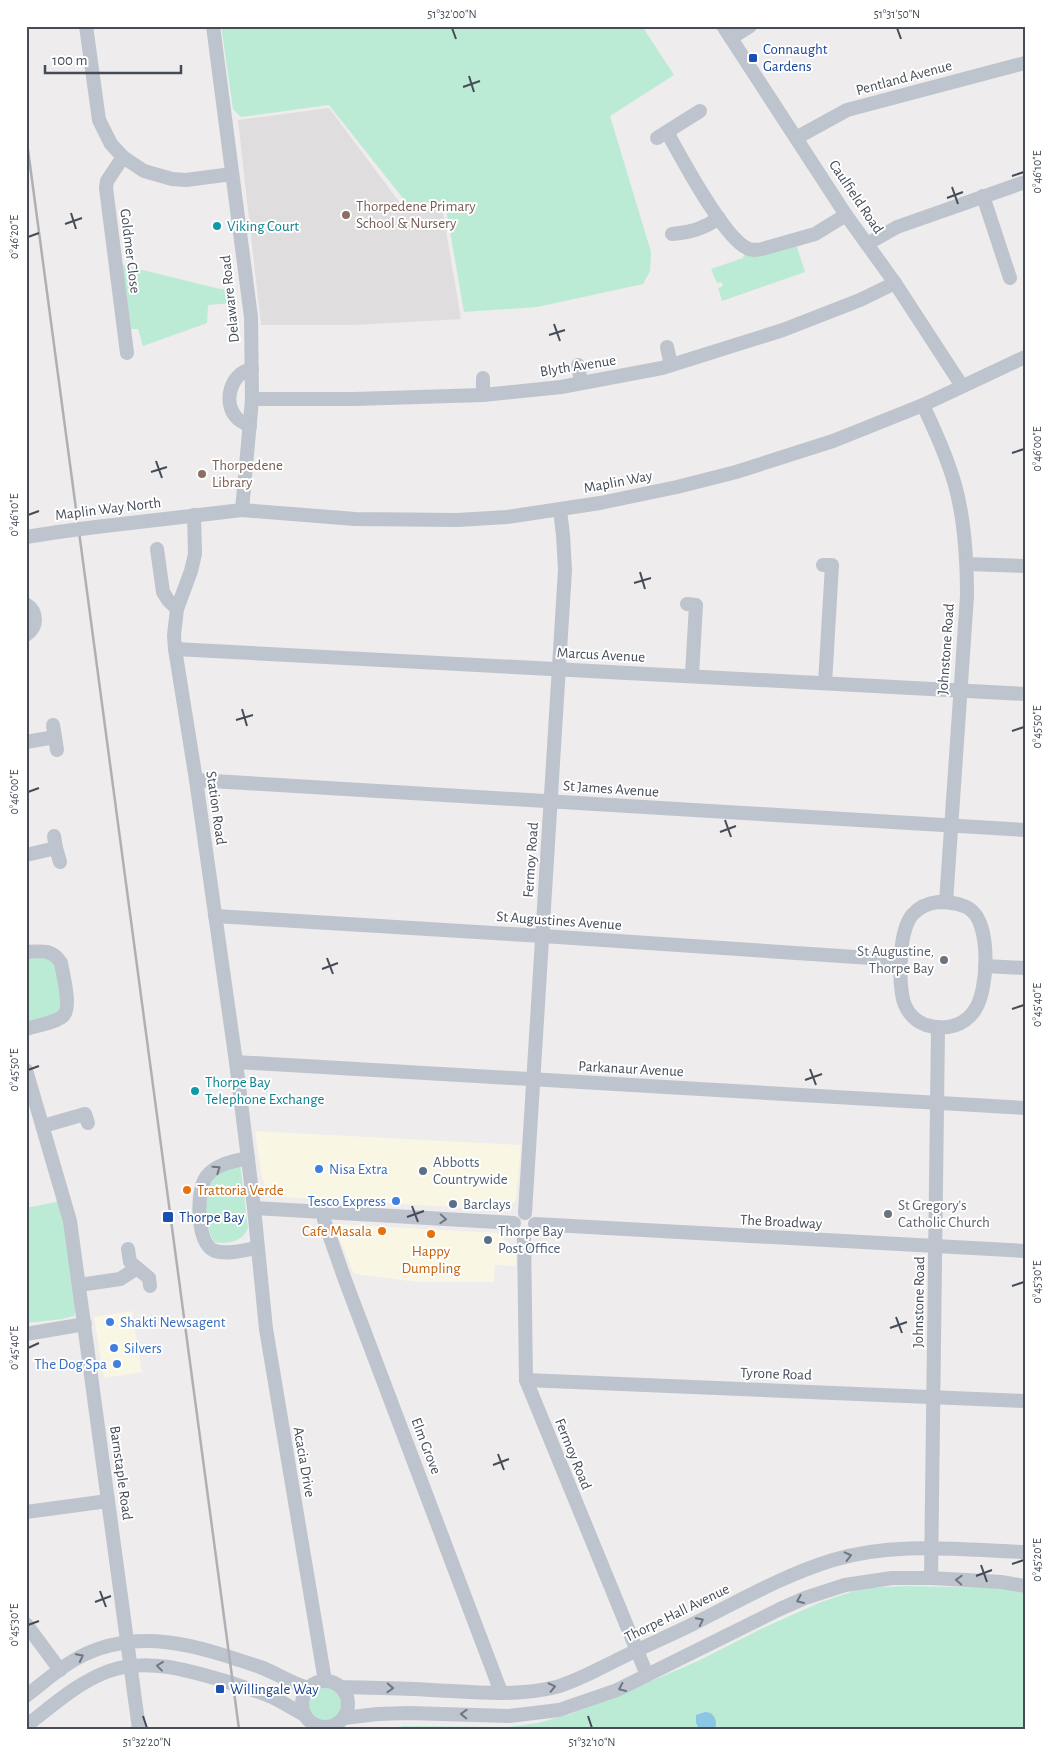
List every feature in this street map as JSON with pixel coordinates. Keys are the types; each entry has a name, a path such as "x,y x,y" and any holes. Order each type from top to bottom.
{"street":[{"path":"86,26 99,120 111,144 123,157 144,171 172,179 186,180 232,174"},
{"name":"Delaware Road","path":"213,26 251,317 252,400 242,510"},
{"name":"Caulfield Road","path":"723,26 846,215 894,283 962,386"},
{"path":"731,38 750,26"},
{"name":"Pentland Avenue","path":"796,138 847,110 1025,63"},
{"path":"700,111 662,135 719,218 746,248 753,250 815,234 846,215"},
{"name":"Goldmer Close","path":"123,157 107,181 106,188 130,336 127,353"},
{"path":"867,244 897,227 1025,182"},
{"path":"983,196 1010,278"},
{"path":"680,235 710,224 719,218"},
{"name":"Blyth Avenue","path":"252,400 483,395 561,386 671,365 783,330 860,300 894,283"},
{"path":"667,347 671,365"},
{"name":"Maplin Way","path":"194,516 242,510 355,518 458,520 507,517 560,510 638,496 736,472 832,441 924,405 1025,357"},
{"path":"578,365 581,382"},
{"path":"250,426 237,419 230,405 231,385 244,370 252,369"},
{"path":"483,378 483,395"},
{"name":"Johnstone Road","path":"924,405 955,485 961,513 967,564 967,596 946,902"},
{"name":"Fermoy Road","path":"525,1212 565,570 560,510"},
{"name":"Maplin Way North","path":"26,536 194,516"},
{"name":"Station Road","path":"194,516 195,554 177,609 174,635 229,1012"},
{"path":"157,549 163,592 177,609"},
{"path":"967,564 1025,566"},
{"path":"825,683 833,565"},
{"path":"26,604 34,611 35,617 33,628 26,635"},
{"path":"692,676 697,605"},
{"name":"Marcus Avenue","path":"175,649 1025,694"},
{"path":"26,742 55,737"},
{"name":"St James Avenue","path":"196,780 1025,830"},
{"path":"26,854 55,842 60,862"},
{"path":"946,902 963,906 971,911 977,917 983,930 984,966 979,1002 971,1016 955,1026 938,1027 922,1023 906,1009 902,994 901,960 910,917 922,907 930,903 946,902"},
{"name":"St Augustines Avenue","path":"215,916 901,960"},
{"path":"26,952 46,952 58,957 61,963 67,1005 66,1012 60,1018 26,1029"},
{"path":"984,966 1025,968"},
{"name":"Acacia Drive","path":"229,1012 276,1394 324,1681"},
{"name":"Johnstone Road","path":"931,1578 938,1027"},
{"name":"Parkanaur Avenue","path":"236,1062 1025,1108"},
{"name":"Barnstaple Road","path":"26,1070 31,1102 43,1126 69,1213 130,1665"},
{"path":"43,1126 85,1114"},
{"path":"248,1158 227,1162 207,1176 199,1196 199,1209 204,1240 208,1247 215,1251 225,1252 257,1248"},
{"path":"254,1208 514,1223"},
{"name":"Elm Grove","path":"324,1212 324,1220 346,1280 502,1692"},
{"path":"525,1212 534,1217 536,1224 533,1230 524,1234 517,1231 514,1223 518,1215 525,1212"},
{"name":"The Broadway","path":"536,1224 1025,1252"},
{"name":"Fermoy Road","path":"524,1234 524,1374 636,1651 648,1675"},
{"path":"128,1249 130,1262 149,1278 150,1286"},
{"path":"79,1285 120,1279 137,1268"},
{"path":"26,1334 85,1324"},
{"name":"Tyrone Road","path":"526,1380 1025,1401"},
{"path":"26,1512 108,1501"},
{"name":"Thorpe Hall Avenue","path":"341,1687 465,1692 532,1691 557,1686 692,1625 783,1578 810,1567 844,1557 903,1548 1025,1552"},
{"path":"26,1726 92,1678 110,1670 130,1665 159,1665 208,1676 263,1693 310,1722 326,1727 377,1714 509,1716 559,1710 617,1690 755,1621 805,1598 845,1585 892,1578 931,1578 1002,1582 1025,1586"},
{"path":"26,1624 60,1670"},
{"path":"26,1696 82,1656 104,1647 127,1641 156,1640 180,1644 263,1668 298,1685 309,1688"},
{"path":"130,1665 139,1729"},
{"path":"310,1722 303,1707 303,1699 309,1688 314,1684 324,1681 336,1683 346,1695 348,1703 340,1723"}],"shaded area":[{"name":"Thorpedene Primary School & Nursery","path":"329,108 406,211 442,207 461,319 355,325 261,325 238,120"},
{"path":"255,1131 521,1145 516,1201 504,1210 282,1197 268,1190 262,1178"},
{"path":"334,1225 497,1233 516,1249 516,1266 495,1265 494,1282 417,1282 354,1274"},
{"path":"132,1311 142,1372 104,1378 94,1317"}],"green space":[{"path":"221,26 642,26 674,75 610,116 651,252 650,271 643,284 537,307 464,312 445,203 406,202 329,105 241,117 233,109"},
{"path":"796,244 805,272 722,301 718,288 723,286 721,282 717,283 711,269 743,258 745,252"},
{"path":"122,265 220,289 232,289 233,303 208,305 207,323 143,346 138,329 131,329"},
{"path":"26,956 55,960 63,1011 30,1022 26,1021"},
{"path":"240,1163 248,1228 239,1239 225,1243 214,1242 208,1228 202,1202 206,1181"},
{"path":"61,1201 76,1310 74,1316 26,1323 26,1208"},
{"path":"905,1586 992,1588 1025,1593 1025,1729 402,1729 401,1726 508,1727 538,1723 570,1714 614,1697 698,1661 761,1629 821,1602 863,1588"},
{"path":"325,1688 337,1693 342,1705 337,1717 325,1722 313,1717 308,1705 313,1693"}],"water":[{"path":"705,1712 711,1714 714,1718 716,1723 715,1729 699,1729 696,1723 696,1715"}],"railway":[{"path":"26,135 239,1729"}],"place":[{"name":"Connaught Gardens","path":"753,58"},
{"name":"Thorpedene Primary School & Nursery","path":"346,215"},
{"name":"Viking Court","path":"217,226"},
{"name":"Thorpedene Library","path":"202,474"},
{"name":"St Augustine, Thorpe Bay","path":"944,960"},
{"name":"Thorpe Bay Telephone Exchange","path":"195,1091"},
{"name":"Nisa Extra","path":"319,1169"},
{"name":"Abbotts Countrywide","path":"423,1171"},
{"name":"Trattoria Verde","path":"187,1190"},
{"name":"Tesco Express","path":"396,1201"},
{"name":"Barclays","path":"453,1204"},
{"name":"St Gregory's Catholic Church","path":"888,1214"},
{"name":"Thorpe Bay","path":"168,1217"},
{"name":"Cafe Masala","path":"382,1231"},
{"name":"Happy Dumpling","path":"431,1234"},
{"name":"Thorpe Bay Post Office","path":"488,1240"},
{"name":"Shakti Newsagent","path":"110,1322"},
{"name":"Silvers","path":"114,1348"},
{"name":"The Dog Spa","path":"117,1364"},
{"name":"Willingale Way","path":"220,1689"}]}
